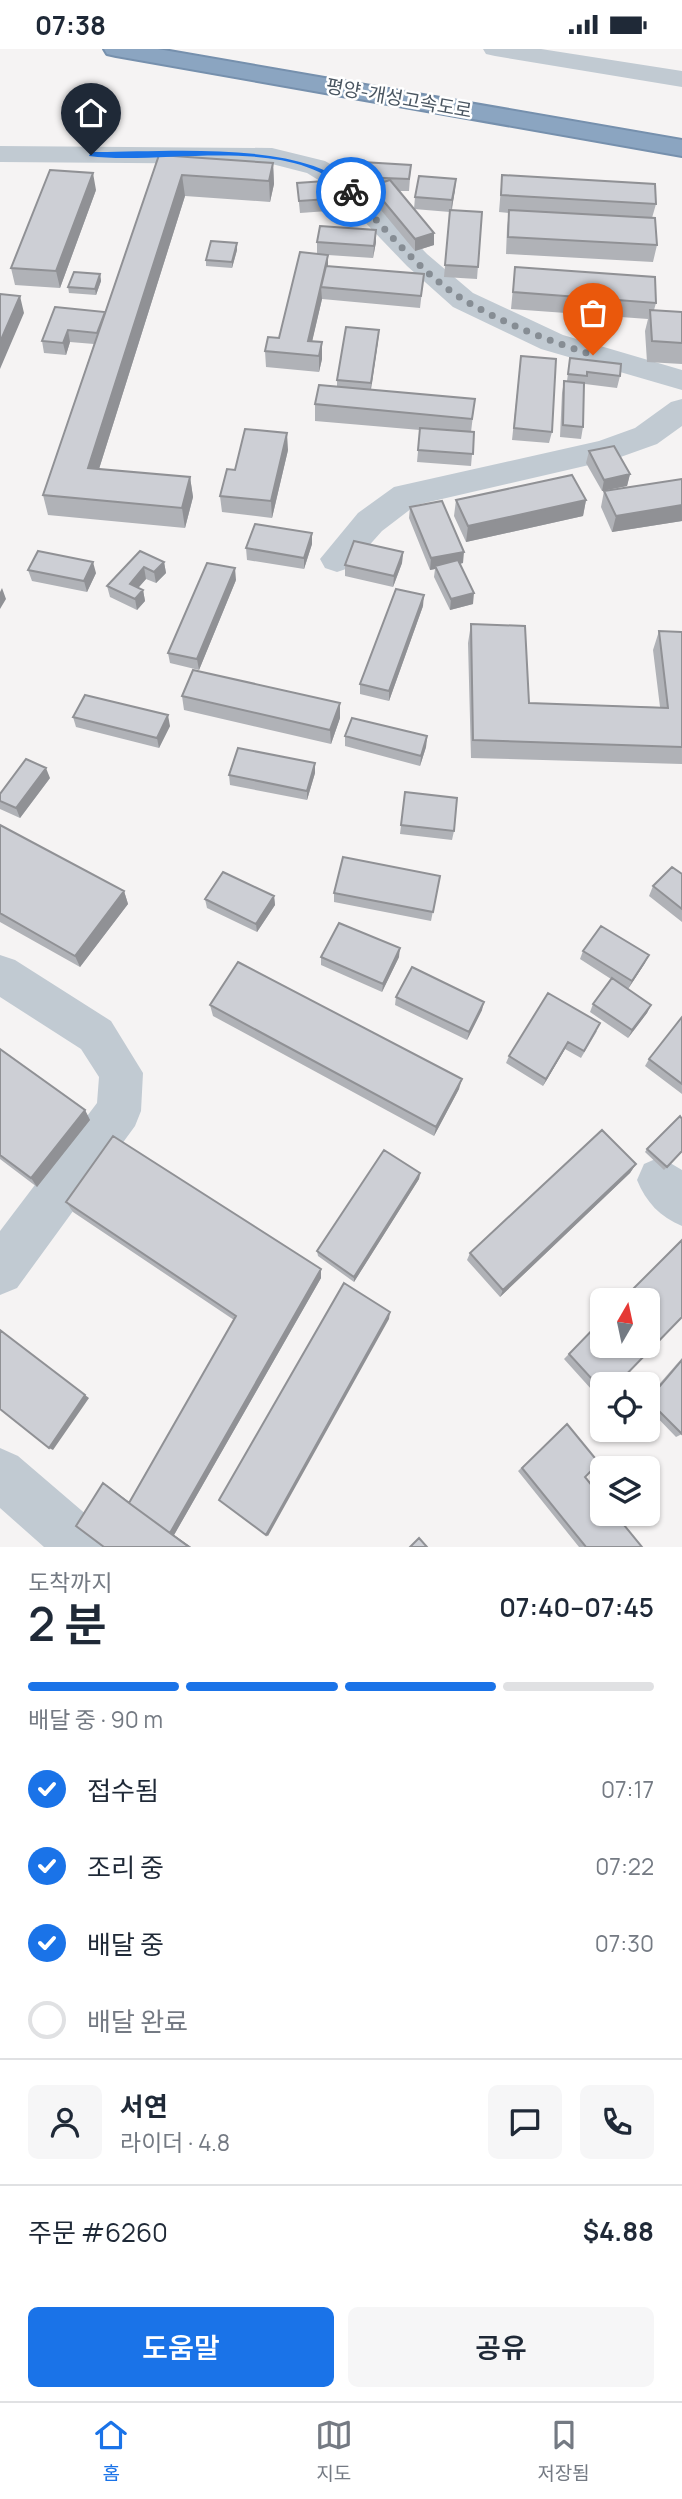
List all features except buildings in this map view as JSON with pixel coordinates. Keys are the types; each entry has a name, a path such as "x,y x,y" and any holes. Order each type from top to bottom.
{"highway":[{"name":"평양-개성고속도로","path":"116,49 682,148"},
{"path":"559,102 682,124"}],"street":[{"path":"495,49 682,79"},
{"path":"0,154 272,156 316,167 343,183 417,260 463,300 552,342 682,380"},
{"path":"337,559 370,522 406,495 604,451 646,436 682,410"},
{"path":"0,974 96,1035 121,1073 119,1111 67,1177 0,1271"},
{"path":"0,1474 83,1547"}],"way so far":[{"path":"351,192 417,260 463,300 552,342 593,355"}],"route":[{"path":"91,155 272,156 316,167 343,183 351,192"}]}
